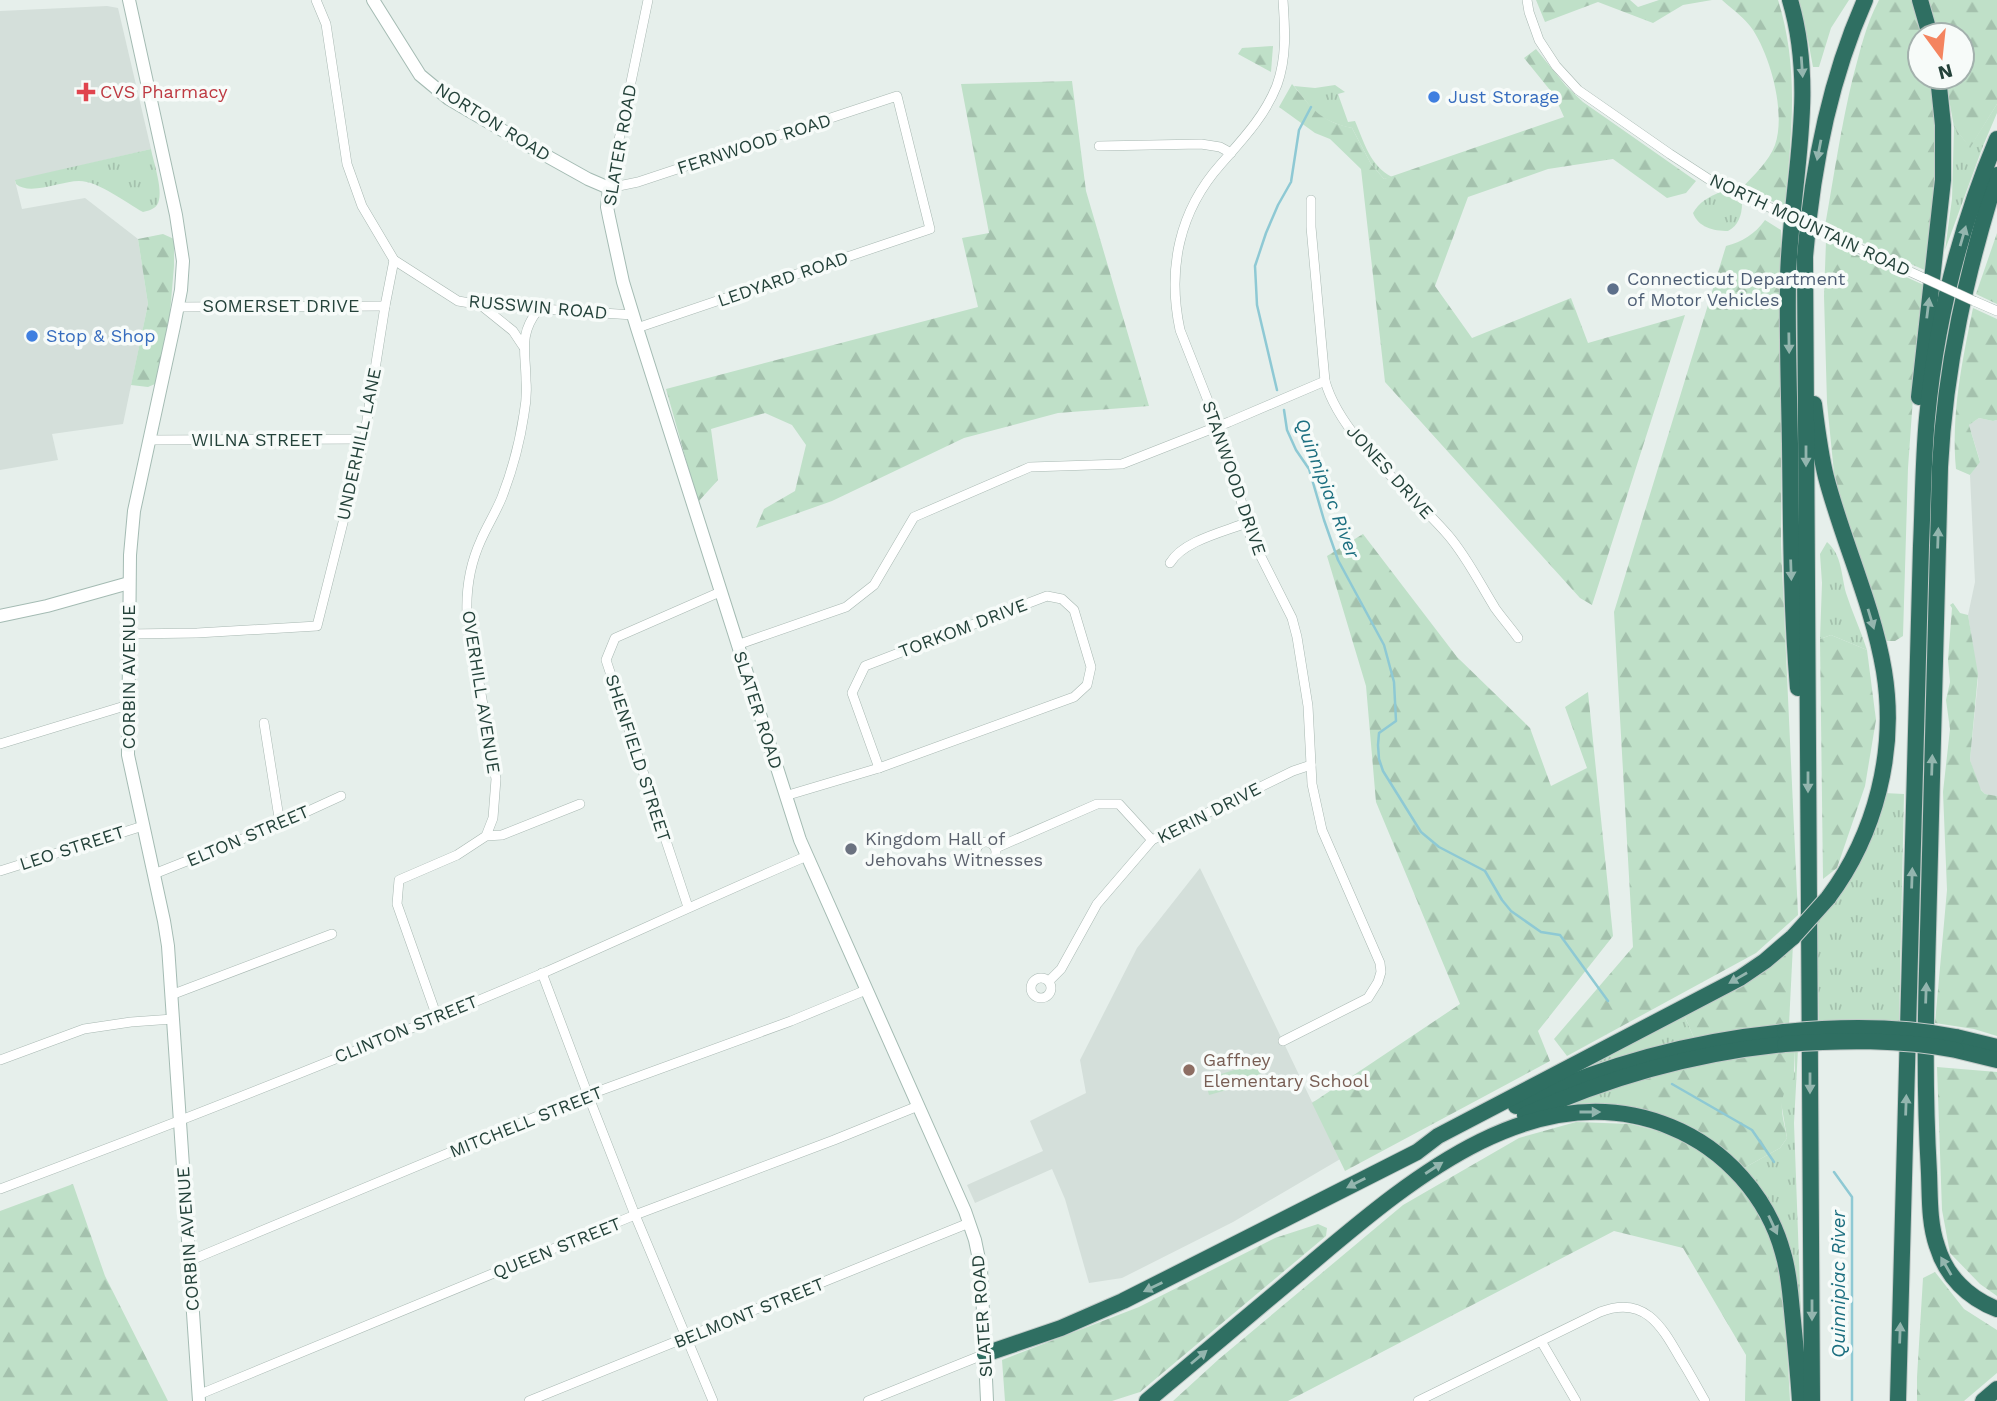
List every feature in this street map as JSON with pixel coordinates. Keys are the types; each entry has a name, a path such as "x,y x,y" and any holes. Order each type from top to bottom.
{"highway":[{"path":"1790,0 1800,44 1804,88 1802,137 1793,206 1788,278 1791,564 1799,699 1808,751"},
{"path":"1812,1401 1805,257 1814,173 1823,126 1835,81 1865,0"},
{"path":"1920,0 1926,21"},
{"path":"1921,546 1912,511 1921,373 1943,180 1943,125 1939,91"},
{"path":"1898,1401 1921,546 1927,417 1941,325 1965,228 1997,139"},
{"path":"1997,175 1959,315 1943,423 1925,1070 1931,1216 1936,1244 1946,1266 1960,1286 1979,1301 1997,1309"},
{"path":"1417,1152 1438,1136 1740,978 1793,937 1828,898 1854,856 1875,805 1885,756 1888,705 1877,640 1826,476 1805,364"},
{"path":"1147,1401 1379,1208 1491,1132 1538,1109 1630,1074 1830,1029 1923,1032 1997,1060"},
{"path":"985,1354 1069,1325 1123,1301 1417,1152 1439,1145 1548,1091 1612,1067 1690,1046 1725,1039 1785,1038"},
{"path":"1956,1043 1997,1047"},
{"path":"1478,1142 1546,1117 1580,1112 1607,1112 1670,1126 1718,1155 1738,1173 1759,1199 1780,1241 1789,1282 1800,1401"},
{"path":"1983,1401 1997,1389"}],"main road":[{"name":"CORBIN AVENUE","path":"129,0 180,231 183,273 132,523 128,755 166,933 198,1398"},
{"name":"NORTON ROAD","path":"373,0 420,75 449,99 588,179 610,188"},
{"name":"SLATER ROAD","path":"610,188 607,207 623,282 785,796 807,856 969,1223 977,1247 981,1269 988,1401"},
{"path":"0,616 129,583"}],"street":[{"name":"RUSSWIN ROAD","path":"316,0 326,24 347,163 362,206 394,260 458,301 538,310 633,314"},
{"name":"SLATER ROAD","path":"610,188 648,0"},
{"name":"STANWOOD DRIVE","path":"1283,0 1286,41 1277,86 1257,122 1199,192 1178,243 1174,279 1180,330 1229,454 1246,523 1292,618 1308,706 1311,765 1322,830 1378,954 1381,972 1368,998 1283,1041"},
{"name":"NORTH MOUNTAIN ROAD","path":"1527,0 1543,47 1577,90 1710,180 1997,311"},
{"name":"FERNWOOD ROAD","path":"610,188 638,182 897,96 930,229"},
{"path":"1100,146 1201,144 1220,147 1231,153"},
{"name":"JONES DRIVE","path":"1311,200 1325,381 1329,395 1343,420 1365,447 1449,536 1518,638"},
{"name":"LEDYARD ROAD","path":"637,328 930,229"},
{"name":"UNDERHILL LANE","path":"129,634 317,626 364,439 394,260"},
{"path":"481,305 513,331 523,346"},
{"name":"SOMERSET DRIVE","path":"178,307 385,306"},
{"name":"OVERHILL AVENUE","path":"486,836 493,818 496,779 467,614 469,574 479,544 502,497 514,459 524,414 526,381 523,346 527,327 538,310"},
{"path":"737,645 846,607 874,585 914,517 1030,467 1122,464 1325,381"},
{"name":"WILNA STREET","path":"149,440 364,439"},
{"path":"1170,563 1174,556 1187,546 1246,523"},
{"name":"SHENFIELD STREET","path":"688,907 606,660 615,638 720,592"},
{"name":"TORKOM DRIVE","path":"785,796 879,768 1074,697 1087,685 1091,667 1074,610 1062,599 1047,596 864,666 852,693 879,768"},
{"path":"0,744 128,705"},
{"path":"264,723 280,824"},
{"name":"KERIN DRIVE","path":"1049,981 1061,969 1097,904 1152,840 1293,771 1311,765"},
{"name":"ELTON STREET","path":"154,874 280,824 341,796"},
{"path":"437,1017 397,904 399,880 457,855 486,836 502,835 580,804"},
{"path":"996,848 1097,804 1119,804 1152,840"},
{"name":"LEO STREET","path":"0,871 143,826"},
{"name":"CLINTON STREET","path":"0,1189 180,1121 437,1017 807,856"},
{"path":"171,995 332,934"},
{"path":"542,973 635,1215 713,1401"},
{"name":"MITCHELL STREET","path":"189,1261 588,1095 791,1021 866,990"},
{"path":"0,1060 84,1029 173,1019"},
{"name":"QUEEN STREET","path":"198,1398 635,1215 918,1106"},
{"name":"BELMONT STREET","path":"529,1401 969,1223"},
{"path":"1418,1401 1611,1308 1622,1307 1633,1308 1661,1325 1705,1401"},
{"path":"1541,1341 1576,1401"},
{"path":"868,1401 985,1354"}],"shaded area":[{"path":"107,6 118,8 151,149 15,181 22,209 85,198 138,239 148,304 123,424 52,434 58,460 0,470 0,11"},
{"path":"1979,418 1997,420 1997,796 1985,794 1978,786 1970,760 1978,680 1968,615 1975,582 1970,475 1980,461 1969,425"},
{"name":"Gaffney Elementary School","path":"1200,868 1312,1102 1453,1053 1371,1141 1233,1222 1122,1278 1089,1283 1065,1199 1052,1169 975,1203 967,1185 1043,1151 1030,1121 1086,1093 1080,1060 1137,948"}],"green space":[{"path":"1536,0 1630,0 1638,7 1659,0 1712,0 1683,5 1653,23 1598,2 1545,22"},
{"path":"1722,0 1778,0 1789,52 1792,103 1785,207 1742,188 1765,162 1775,145 1778,102 1771,70 1760,42 1747,22"},
{"path":"1795,0 1849,0 1831,28 1819,67 1813,67 1808,40"},
{"path":"1879,0 1914,0 1920,21 1906,21 1906,91 1935,91 1939,128 1929,272 1825,226 1853,77"},
{"path":"1928,0 1997,0 1997,104 1970,148 1954,127 1948,91 1976,91 1976,21 1933,21"},
{"path":"1273,46 1271,72 1238,54 1242,48"},
{"path":"1536,49 1566,86 1583,102 1696,181 1686,193 1667,198 1613,159 1548,169 1468,197 1435,286 1472,338 1571,298 1588,343 1685,315 1592,605 1580,598 1385,382 1361,169 1330,139 1315,133 1279,107 1292,84 1311,107 1324,117 1352,128 1371,164 1384,179 1564,117 1554,95 1524,58"},
{"path":"1072,81 1086,191 1149,406 1058,413 964,438 832,501 756,528 764,509 795,491 806,445 792,425 765,413 711,429 718,480 698,502 666,389 978,307 962,238 989,233 961,84"},
{"path":"1335,85 1345,92 1338,94 1348,122 1355,121 1373,160 1392,177 1384,179 1371,164 1352,128 1324,118 1306,102 1294,86 1315,88"},
{"path":"1997,104 1997,113 1945,250 1952,199 1954,127 1970,147"},
{"path":"151,149 160,193 157,205 145,212 104,188 87,182 29,189 16,184 15,180"},
{"path":"1720,192 1742,204 1739,220 1728,231 1707,227 1698,222 1693,213 1701,203"},
{"path":"1765,220 1781,230 1781,545 1798,915 1756,953 1567,1056 1554,1039 1633,947 1614,612 1726,246 1748,237"},
{"path":"1997,233 1997,304 1976,294"},
{"path":"163,234 174,239 169,325 155,384 148,387 131,385 148,304 138,239"},
{"path":"1826,241 1926,286 1914,384 1908,468 1903,636 1895,641 1887,641 1845,516 1834,473 1827,403 1824,296"},
{"path":"1973,308 1997,319 1997,420 1979,418 1969,425 1980,462 1970,475 1956,469 1955,428 1961,368"},
{"path":"1363,534 1457,657 1530,728 1551,786 1587,768 1565,707 1588,692 1613,936 1538,1031 1550,1061 1345,1171 1312,1103 1460,1004 1376,802 1366,686 1327,556"},
{"path":"1827,542 1836,553 1846,593 1867,650 1831,635 1820,639 1820,554"},
{"path":"1953,603 1960,613 1968,615 1978,674 1970,760 1981,790 1985,794 1997,796 1997,1036 1974,1029 1935,1023 1947,890 1943,792 1950,729 1946,700 1950,682 1950,605"},
{"path":"1831,635 1867,650 1876,720 1865,786 1837,868 1823,879 1820,639"},
{"path":"1884,793 1904,794 1899,1025 1819,1024 1817,920"},
{"path":"1793,944 1789,1025 1694,1038 1684,1015"},
{"path":"1684,1015 1694,1038 1625,1055 1558,1081"},
{"path":"1794,1049 1798,1049 1794,1123 1801,1315 1797,1315 1785,1238 1765,1194 1744,1168 1780,1148 1787,1138 1781,1102 1785,1088 1795,1071"},
{"path":"1794,1049 1794,1079 1782,1100 1787,1138 1780,1148 1744,1168 1703,1135 1676,1121 1647,1112 1639,1101 1641,1088 1648,1075"},
{"path":"1257,1063 1262,1080 1209,1095 1205,1079"},
{"path":"1937,1067 1997,1072 1997,1296 1980,1284 1950,1253 1942,1210"},
{"path":"1648,1075 1640,1103 1646,1111 1626,1106 1570,1106 1569,1103"},
{"path":"1576,1122 1631,1124 1685,1138 1731,1174 1765,1226 1783,1275 1790,1401 1745,1401 1746,1355 1683,1248 1614,1231 1288,1401 1173,1401 1219,1359 1403,1205 1519,1138"},
{"path":"73,1184 105,1276 168,1401 0,1401 0,1211"},
{"path":"1318,1224 1327,1228 1326,1236 1140,1392 1112,1401 1005,1401 1002,1360 1139,1307 1275,1238"},
{"path":"1935,1272 1964,1309 1997,1330 1997,1373 1964,1401 1917,1401 1923,1278"}],"waterway":[{"name":"Quinnipiac River","path":"1277,390 1257,305 1255,266 1266,233 1291,182 1299,130 1311,107"},
{"name":"Quinnipiac River","path":"1284,410 1287,430 1309,469 1338,560 1384,645 1394,682 1396,721 1379,733 1379,759 1383,771 1421,832 1439,847 1485,871 1511,911 1541,932 1560,935 1608,1001"},
{"name":"Quinnipiac River","path":"1672,1084 1752,1130 1774,1162"},
{"name":"Quinnipiac River","path":"1834,1172 1852,1197 1852,1401"}],"place":[{"name":"CVS Pharmacy","path":"86,92"},
{"name":"Just Storage","path":"1434,97"},
{"name":"Connecticut Department of Motor Vehicles","path":"1613,289"},
{"name":"Stop & Shop","path":"32,336"},
{"name":"Kingdom Hall of Jehovahs Witnesses","path":"851,849"},
{"name":"Gaffney Elementary School","path":"1189,1070"}]}
